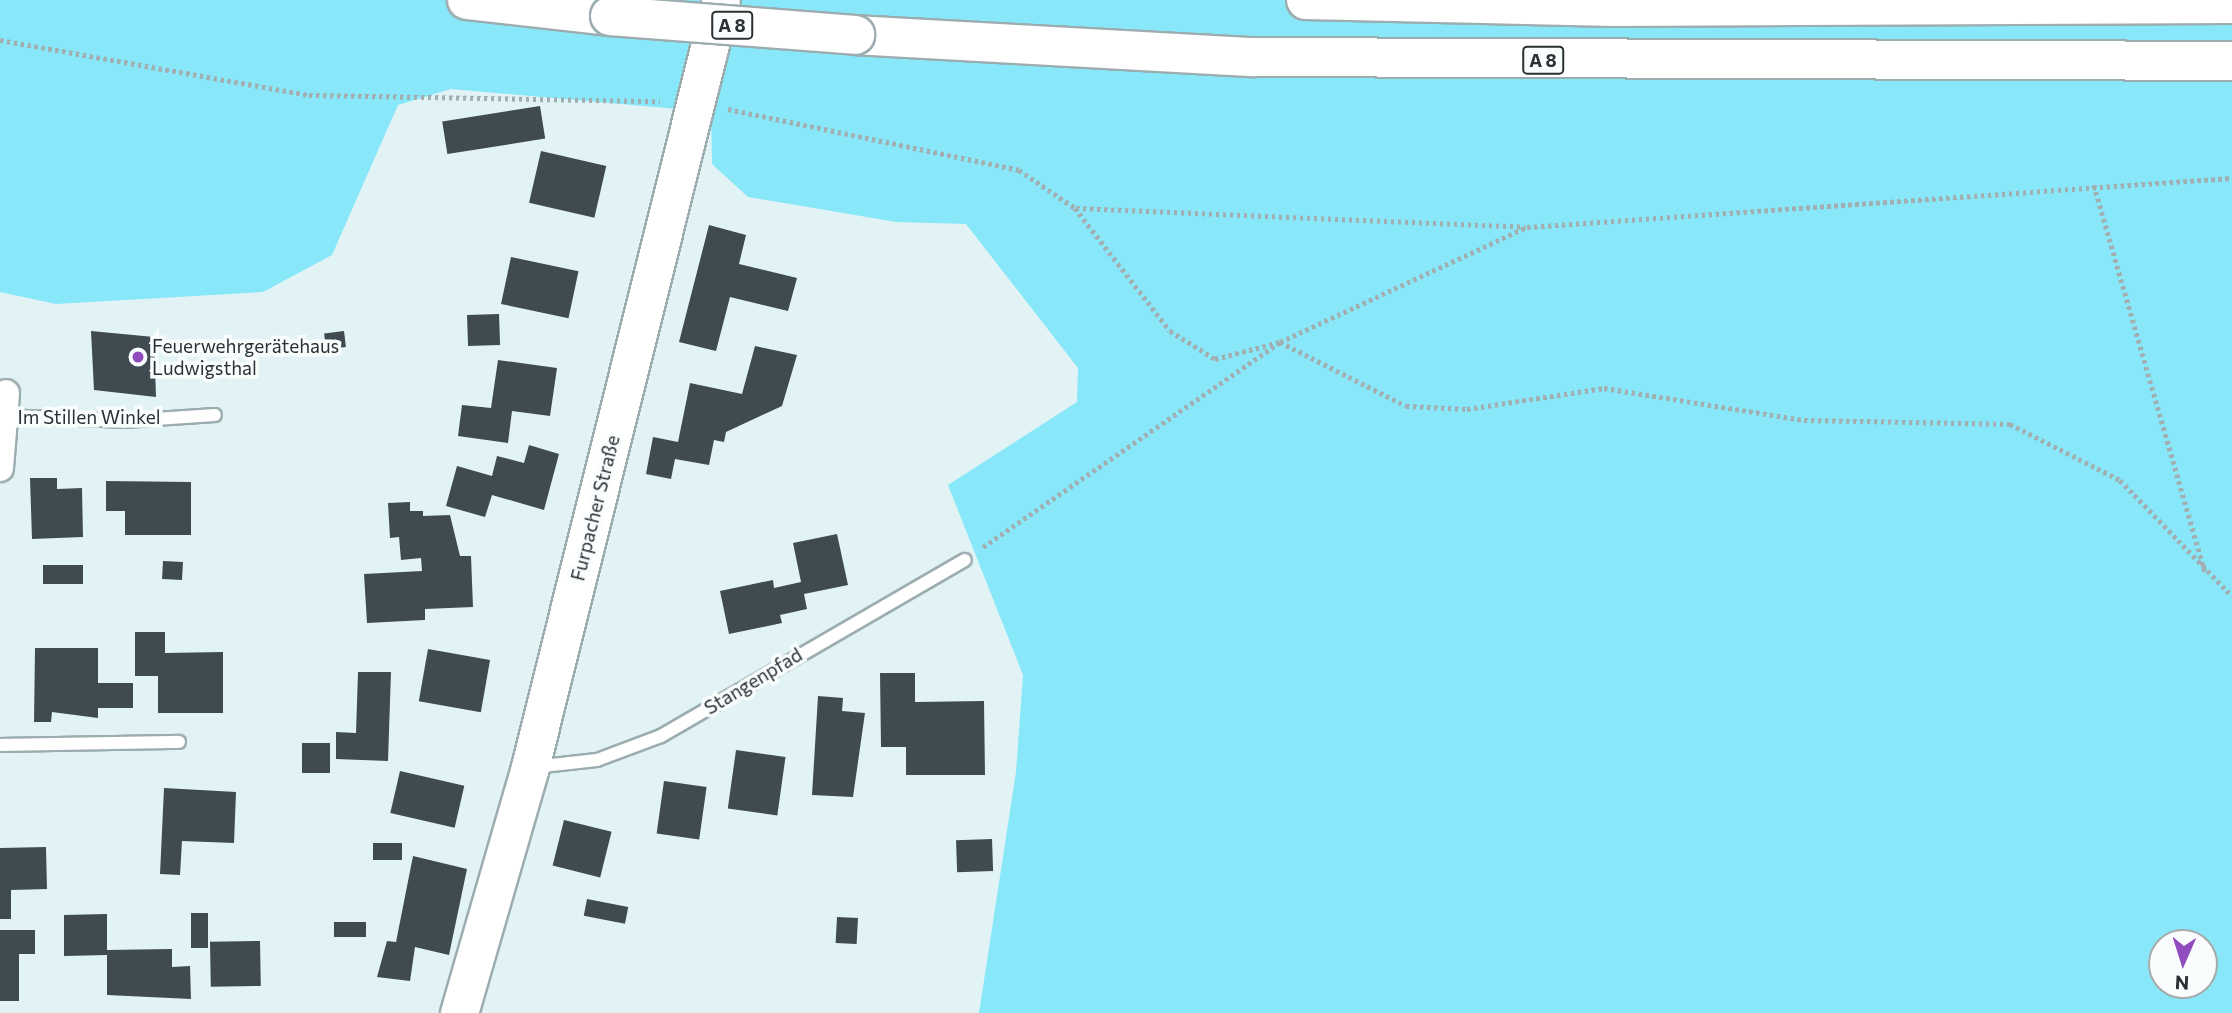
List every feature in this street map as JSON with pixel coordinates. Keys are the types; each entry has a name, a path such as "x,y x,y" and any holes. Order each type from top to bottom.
{"highway":[{"name":"A 8","path":"467,0 610,16 855,35 1252,57 2232,61"},
{"path":"1306,0 1614,7 2232,4"}],"street":[{"name":"Furpacher Straße","path":"459,1013 530,767 720,0"},
{"name":"Im Stillen Winkel","path":"0,468 5,405"}],"lane":[{"name":"Im Stillen Winkel","path":"5,405 125,421 215,415"},
{"name":"Stangenpfad","path":"530,767 597,760 661,736 965,560"},
{"path":"0,745 179,742"}],"path":[{"path":"0,40 309,95 696,102 1019,170 1075,208 1170,331 1215,359 1280,342 1406,406 1467,409 1604,388 1804,420 2010,424 2120,480 2232,596"},
{"path":"1075,208 1527,227 2094,185 2232,178"},
{"path":"2094,185 2205,571"},
{"path":"965,560 1280,342 1527,227"}],"shaded area":[{"path":"0,0 2232,0 2232,1013 979,1013 1016,772 1023,675 948,485 1077,402 1078,368 966,224 896,222 748,197 712,164 711,112 451,89 398,105 332,255 263,292 56,304 0,292"}],"building":[{"path":"540,106 545,139 447,154 442,121"},
{"path":"541,151 606,166 594,218 529,203"},
{"path":"709,225 746,235 739,264 797,278 788,311 730,297 716,351 679,342"},
{"path":"511,257 578,271 569,318 501,304"},
{"path":"499,314 500,345 468,346 467,315"},
{"path":"91,331 154,337 156,397 94,390"},
{"path":"344,331 346,347 326,349 324,333"},
{"path":"755,346 797,355 782,406 726,432 724,442 714,440 709,465 675,459 671,479 646,474 653,437 678,442 690,383 742,394"},
{"path":"498,360 557,368 550,416 512,411 508,443 458,436 462,405 491,408"},
{"path":"529,445 559,454 544,510 492,495 485,517 446,506 457,466 492,476 497,456 524,463"},
{"path":"30,478 57,478 57,489 82,488 83,537 32,539"},
{"path":"106,481 191,482 191,535 125,535 125,511 106,511"},
{"path":"410,502 410,511 423,511 423,516 450,515 460,556 471,556 473,607 425,609 425,620 367,623 364,574 422,571 421,558 401,560 399,537 390,538 388,503"},
{"path":"837,534 848,585 804,594 807,609 780,615 782,623 729,634 720,591 773,580 774,588 801,582 793,543"},
{"path":"163,561 183,562 182,580 162,579"},
{"path":"43,565 83,565 83,584 43,584"},
{"path":"135,632 165,632 165,653 223,652 223,713 158,713 158,676 135,676"},
{"path":"35,648 98,648 98,683 133,683 133,708 98,708 98,718 52,712 51,722 34,722"},
{"path":"428,649 490,660 481,712 419,701"},
{"path":"358,672 391,672 388,761 336,759 336,732 356,733"},
{"path":"880,673 915,673 915,702 984,701 985,775 906,775 906,747 881,747"},
{"path":"818,696 843,698 842,711 865,713 853,797 812,795"},
{"path":"302,743 330,743 330,773 302,773"},
{"path":"736,750 786,757 777,815 728,808"},
{"path":"400,771 464,786 455,828 390,813"},
{"path":"664,781 707,787 699,839 657,833"},
{"path":"164,788 236,792 234,843 182,841 180,875 160,874"},
{"path":"564,820 612,832 600,877 553,866"},
{"path":"992,839 993,871 957,872 956,840"},
{"path":"373,843 402,843 402,860 373,860"},
{"path":"46,847 47,889 11,890 11,919 0,919 0,848"},
{"path":"413,856 467,869 449,955 415,947 410,981 377,977 387,941 396,942"},
{"path":"587,899 628,907 625,924 584,916"},
{"path":"191,913 208,913 208,948 191,948"},
{"path":"107,914 107,950 172,949 172,967 190,966 191,999 107,995 107,955 64,956 64,915"},
{"path":"837,917 858,918 857,944 836,943"},
{"path":"334,922 366,922 366,937 334,937"},
{"path":"0,930 35,930 35,954 19,954 19,1001 0,1001"},
{"path":"260,941 261,986 211,987 210,942"}],"place":[{"name":"Feuerwehrgerätehaus Ludwigsthal","path":"138,357"}]}
